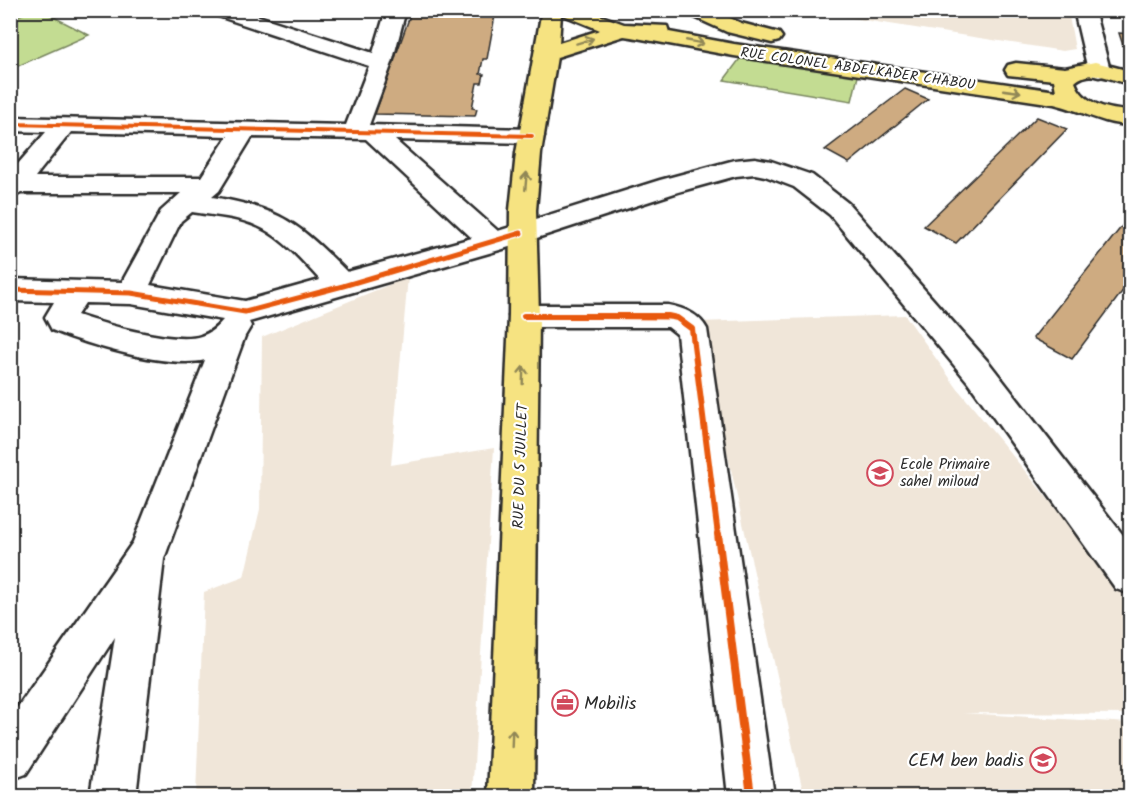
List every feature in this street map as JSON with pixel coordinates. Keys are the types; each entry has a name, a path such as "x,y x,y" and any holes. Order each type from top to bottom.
{"main road":[{"name":"RUE DU 5 JUILLET","path":"511,796 525,316 521,265 507,238 532,136 542,75 549,53 552,10"},
{"name":"RUE COLONEL ABDELKADER CHABOU","path":"568,10 591,22 629,31 734,50 1054,97 1078,102 1091,110 1124,118"},
{"path":"549,53 629,31 672,28 684,24 697,11"},
{"name":"RUE COLONEL ABDELKADER CHABOU","path":"697,11 734,28 897,58 1068,75 1080,70 1099,70 1128,76"},
{"path":"1068,75 1064,81 1065,88 1078,102"},
{"path":"1124,118 1131,141"}],"street":[{"path":"219,10 381,63"},
{"path":"363,132 396,10"},
{"path":"1084,10 1099,70"},
{"path":"275,28 295,16"},
{"path":"10,124 363,132 478,137 532,136"},
{"path":"12,187 66,125"},
{"path":"131,292 170,217 210,185 244,130"},
{"path":"363,132 507,238"},
{"path":"78,290 60,317 72,326 166,350 200,349 238,322 343,286 507,238 669,186 735,168 755,166 771,169 803,182 839,209 979,373 1131,575"},
{"path":"12,187 210,185"},
{"path":"187,202 257,215 275,223 296,240 343,286"},
{"path":"10,290 131,292 238,322"},
{"path":"525,316 668,316 677,318 692,329 751,796"},
{"path":"10,758 147,554 238,322"},
{"path":"113,796 147,554"}],"shaded area":[{"path":"833,11 1068,11 1075,49 1063,51 838,16"},
{"path":"408,277 391,465 494,448 472,796 196,796 204,592 244,577 260,509 262,337"},
{"name":"Ecole Primaire sahel miloud","path":"905,315 957,388 1130,599 1130,714 962,713 1130,723 1130,796 804,796 698,322"}],"green space":[{"path":"32,10 42,11 89,35 11,69 11,19"},
{"path":"745,52 860,68 852,101 724,80"}],"building":[{"path":"412,10 496,10 487,59 483,59 480,74 484,74 482,83 477,83 472,108 477,109 475,116 375,114"},
{"path":"1119,33 1130,34 1130,64 1129,64"},
{"path":"905,89 928,99 849,163 825,150"},
{"path":"1037,117 1067,129 956,243 924,226"},
{"path":"1130,216 1130,281 1072,359 1033,338"}],"cycle path":[{"path":"10,124 532,136"},
{"path":"10,290 131,293 245,312 343,286 521,233"},
{"path":"524,316 668,316 677,318 692,329 751,796"}],"place":[{"name":"Ecole Primaire sahel miloud","path":"880,473"},
{"name":"Mobilis","path":"565,703"},
{"name":"CEM ben badis","path":"1043,760"}]}
